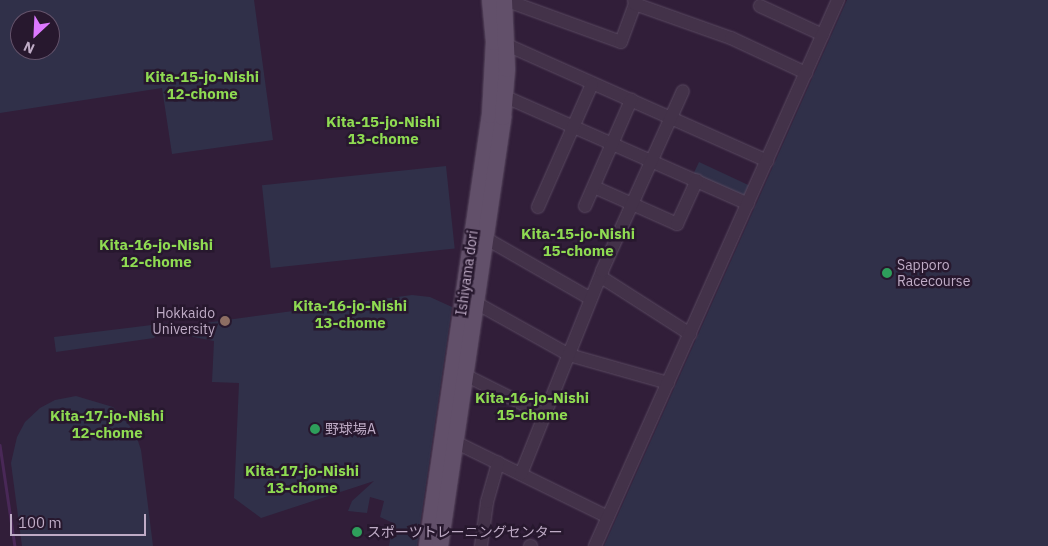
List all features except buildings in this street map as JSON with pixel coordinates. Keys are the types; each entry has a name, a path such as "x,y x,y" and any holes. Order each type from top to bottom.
{"main road":[{"name":"Ishiyama dori","path":"440,546 465,375 470,299 485,238 499,94 490,0"},
{"name":"Ishiyama dori","path":"427,546 470,299 507,45 504,0"}],"street":[{"path":"504,0 621,42 634,2 731,38 806,73"},
{"path":"595,546 837,0"},
{"path":"760,6 823,35"},
{"path":"507,45 767,161"},
{"path":"538,207 592,84"},
{"path":"521,474 591,299 682,91"},
{"path":"499,94 574,125 748,204"},
{"path":"585,206 631,100"},
{"path":"594,187 677,224 696,180"},
{"path":"485,238 591,299"},
{"path":"601,277 690,334"},
{"path":"470,299 569,355 668,382"},
{"path":"465,375 545,415"},
{"path":"455,442 608,517"},
{"path":"481,546 487,502 498,463"}],"shaded area":[{"path":"0,0 254,0 273,140 172,154 162,88 0,113"},
{"name":"Sapporo Racecourse","path":"847,0 1048,0 1048,546 604,546"},
{"path":"699,162 749,185 743,197 694,174"},
{"path":"446,166 455,249 271,268 262,185"},
{"path":"412,295 430,297 452,307 417,546 389,546 393,523 380,517 384,501 370,497 367,513 348,511 352,501 374,481 261,518 234,498 239,383 212,382 214,341 179,334 190,325"},
{"path":"168,323 154,338 56,352 54,337"},
{"path":"76,396 113,407 135,432 141,450 153,546 22,546 11,463 17,437 25,422 40,408 55,400"}],"waterway":[{"path":"0,445 15,546"}],"place":[{"name":"Sapporo Racecourse","path":"887,273"},
{"name":"Hokkaido University","path":"225,321"},
{"name":"野球場A","path":"315,429"},
{"name":"スポーツトレーニングセンター","path":"357,532"}],"district":[{"name":"Kita-15-jo-Nishi 12-chome","path":"202,84"},
{"name":"Kita-15-jo-Nishi 13-chome","path":"383,130"},
{"name":"Kita-15-jo-Nishi 15-chome","path":"578,242"},
{"name":"Kita-16-jo-Nishi 12-chome","path":"156,252"},
{"name":"Kita-16-jo-Nishi 13-chome","path":"350,314"},
{"name":"Kita-16-jo-Nishi 15-chome","path":"532,406"},
{"name":"Kita-17-jo-Nishi 12-chome","path":"107,424"},
{"name":"Kita-17-jo-Nishi 13-chome","path":"302,478"}]}
